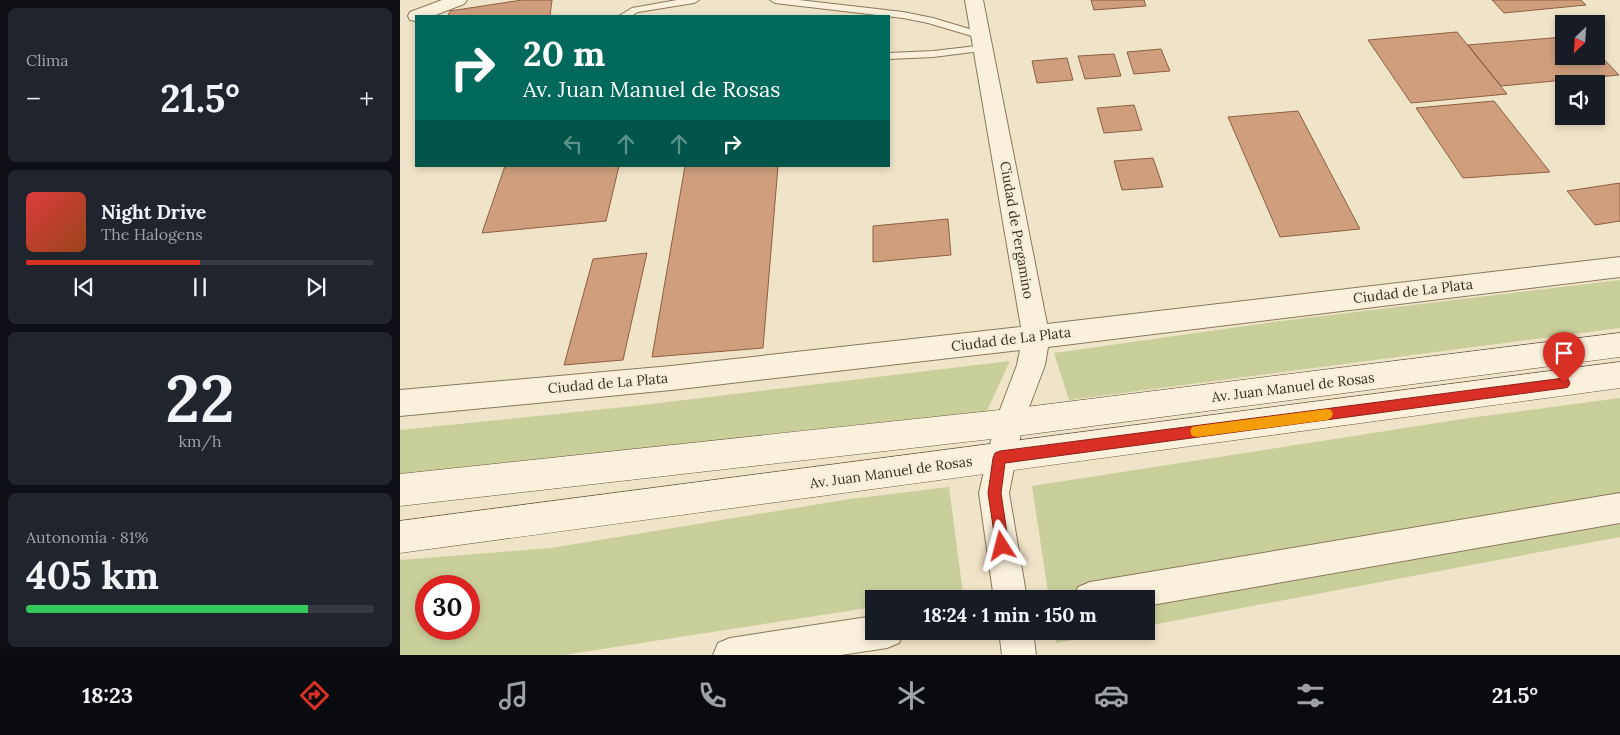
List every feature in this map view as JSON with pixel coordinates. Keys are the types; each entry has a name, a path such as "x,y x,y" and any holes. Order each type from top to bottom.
{"main road":[{"name":"Av. Juan Manuel de Rosas","path":"400,490 1009,423 1620,345"},
{"name":"Av. Juan Manuel de Rosas","path":"400,537 1620,375"}],"street":[{"path":"419,15 458,0"},
{"name":"Ciudad de Pergamino","path":"974,0 1036,337 1031,365 1009,423 994,493 1010,590"},
{"path":"400,23 415,16"},
{"name":"Ciudad de La Plata","path":"400,403 671,378 1036,337 1620,266"},
{"path":"1142,590 1620,508"},
{"path":"730,655 865,634"},
{"path":"1017,640 1019,655"}],"lane":[{"path":"628,0 635,10"},
{"path":"626,15 635,10 694,0"},
{"path":"775,0 903,15 930,20 983,42"},
{"path":"890,56 983,42"}],"green space":[{"path":"1620,280 1620,328 1069,400 1054,353 1281,321"},
{"path":"1010,361 985,415 400,477 400,430 634,406"},
{"path":"1620,398 1620,537 1155,624 1155,590 1048,590 1032,486 1469,418"},
{"path":"949,487 963,590 865,590 865,608 564,655 400,655 400,560 551,548 850,499"},
{"path":"1056,640 1072,640 1056,643"}],"building":[{"path":"522,0 552,0 550,15 448,15 450,11"},
{"path":"1091,0 1144,0 1146,6 1094,10"},
{"path":"1492,0 1581,0 1586,5 1504,13"},
{"path":"1457,32 1507,94 1411,103 1368,40"},
{"path":"1555,38 1555,65 1605,65 1605,60 1619,75 1555,75 1555,81 1501,86 1468,45"},
{"path":"1161,49 1170,71 1134,74 1127,52"},
{"path":"1114,54 1121,76 1085,79 1078,56"},
{"path":"1067,58 1073,80 1037,83 1032,61"},
{"path":"1494,101 1550,172 1463,178 1416,108"},
{"path":"1134,105 1142,130 1104,133 1097,108"},
{"path":"1298,111 1360,229 1280,237 1228,117"},
{"path":"1153,158 1163,187 1122,190 1114,161"},
{"path":"505,167 619,167 606,221 482,233"},
{"path":"685,167 778,167 763,348 652,357"},
{"path":"1620,183 1620,221 1595,225 1567,191"},
{"path":"948,219 951,255 873,262 873,226"},
{"path":"647,253 623,360 564,365 593,259"}],"slow traffic":[{"path":"1197,431 1327,414"}],"route":[{"path":"1002,546 994,493 1000,458 1564,383"}]}
